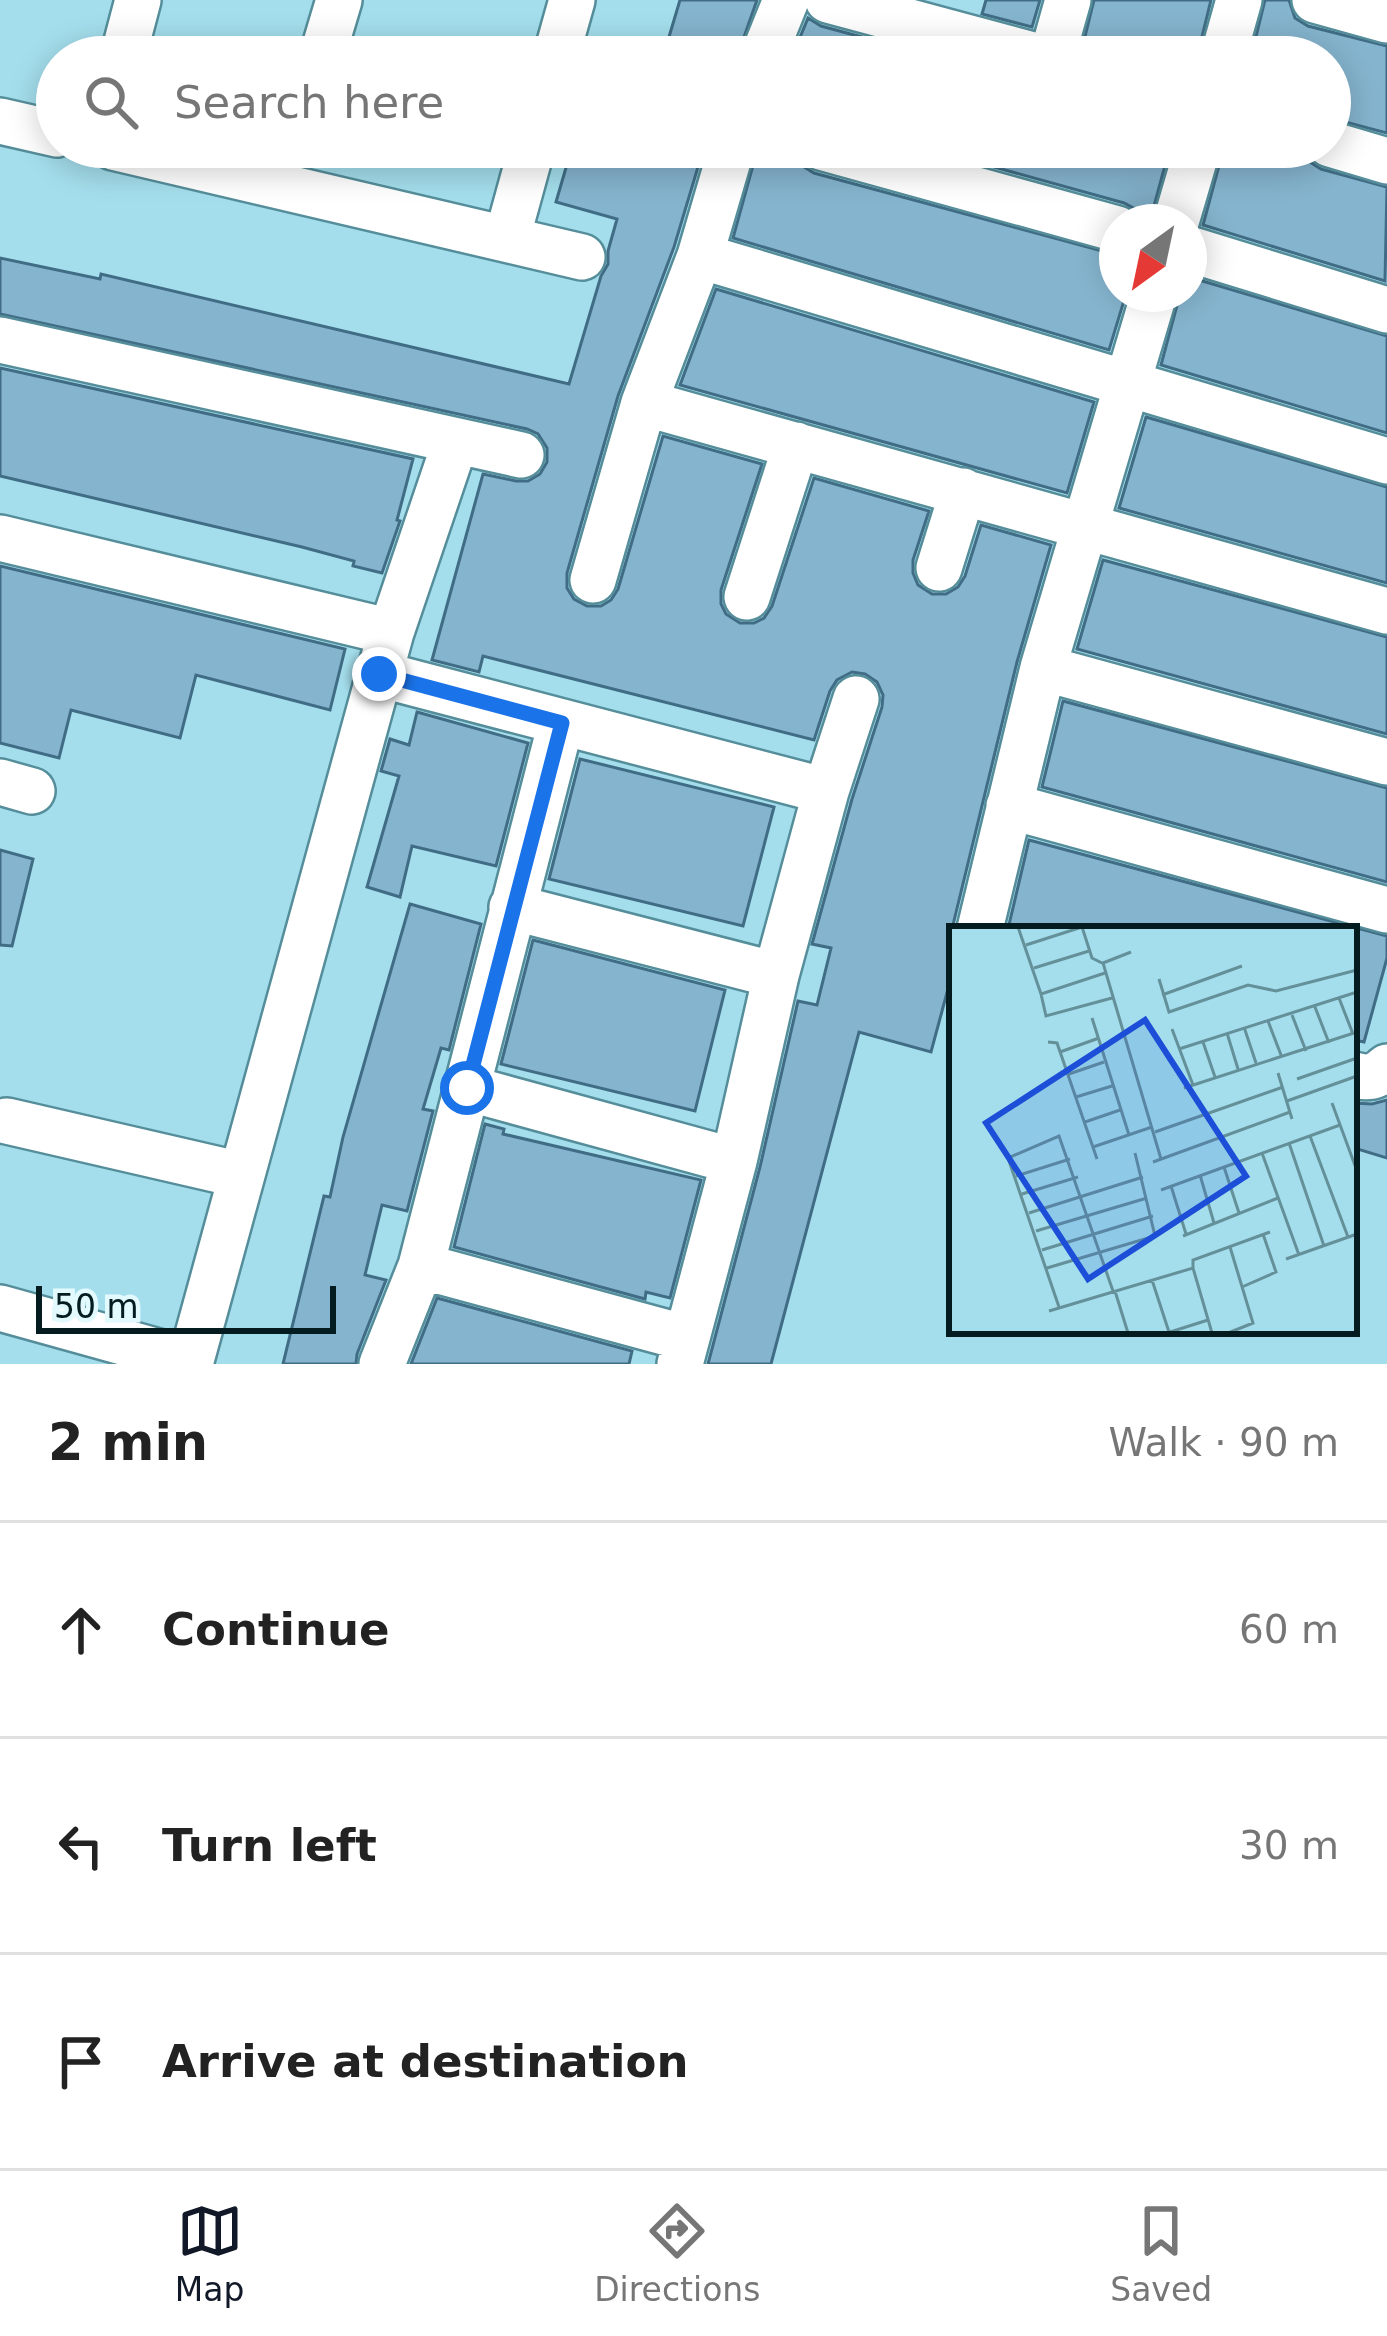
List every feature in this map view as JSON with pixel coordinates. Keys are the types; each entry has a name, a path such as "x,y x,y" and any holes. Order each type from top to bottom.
{"street":[{"path":"129,36 138,0"},
{"path":"328,36 338,0"},
{"path":"562,36 572,0"},
{"path":"771,36 786,0"},
{"path":"827,0 962,36"},
{"path":"1058,36 1069,0"},
{"path":"1229,36 1239,0"},
{"path":"1315,0 1387,20"},
{"path":"0,121 36,129"},
{"path":"1351,150 1387,161"},
{"path":"294,168 506,238 582,256"},
{"path":"506,238 526,168"},
{"path":"593,580 644,403 700,256 726,168"},
{"path":"897,168 1099,224"},
{"path":"1181,204 1192,168"},
{"path":"1207,255 1387,310"},
{"path":"700,256 1387,461"},
{"path":"981,926 1042,668 1149,312"},
{"path":"0,340 521,455"},
{"path":"644,403 1387,611"},
{"path":"0,1308 190,1363 385,652 455,443"},
{"path":"747,598 796,445"},
{"path":"939,568 963,491"},
{"path":"0,538 385,652 562,723 826,791"},
{"path":"1042,668 1387,762"},
{"path":"421,1266 683,1351 734,1161 776,975 856,699"},
{"path":"382,1364 421,1266 562,723"},
{"path":"1010,806 1387,910"},
{"path":"512,908 776,975"},
{"path":"1357,1077 1379,1075 1387,1066"},
{"path":"467,1088 734,1161"},
{"path":"7,1121 241,1175"}],"building":[{"path":"680,0 757,0 744,36 669,36"},
{"path":"986,0 1040,0 1032,27 982,14"},
{"path":"1094,0 1211,0 1202,36 1085,36"},
{"path":"1265,0 1289,0 1295,18 1308,26 1348,36 1256,36"},
{"path":"808,18 858,36 801,36"},
{"path":"1351,37 1387,46 1387,133 1351,124"},
{"path":"566,168 698,168 674,247 618,396 567,573 567,588 574,599 601,606 618,589 663,436 762,464 721,590 726,614 740,623 764,618 772,606 814,478 929,511 913,573 918,585 932,594 946,594 958,587 981,525 1051,545 1017,662 953,926 949,926 949,985 931,1052 859,1032 771,1364 708,1364 798,1001 817,1005 831,948 812,944 882,707 877,682 852,672 837,680 814,740 483,656 479,672 432,660 483,474 528,481 540,474 547,462 547,448 538,434 0,314 0,258 100,279 101,274 569,384 608,264 617,219 556,202"},
{"path":"752,168 806,168 1099,250 1099,312 1121,312 1109,350 733,238"},
{"path":"998,168 1164,168 1155,204 1126,204"},
{"path":"1218,168 1319,168 1387,187 1385,281 1207,226"},
{"path":"1207,282 1387,336 1387,433 1161,365 1175,312 1207,312"},
{"path":"716,289 1094,402 1067,493 680,385"},
{"path":"0,368 413,459 400,521 382,573 302,547 0,476"},
{"path":"1146,417 1387,487 1387,583 1119,508"},
{"path":"1103,560 1387,637 1387,734 1077,649"},
{"path":"0,566 345,649 330,710 196,675 180,738 71,710 59,758 0,743"},
{"path":"1063,701 1387,788 1387,882 1042,787"},
{"path":"417,712 528,743 496,866 412,846 400,897 367,887 399,776 381,771 390,739 409,745"},
{"path":"580,759 774,807 743,926 549,879"},
{"path":"1029,840 1350,926 1009,926"},
{"path":"0,850 33,859 12,946 0,945"},
{"path":"410,904 481,924 449,1050 441,1048 423,1109 433,1111 407,1211 382,1205 365,1275 386,1280 356,1364 283,1364 324,1196 330,1197"},
{"path":"1357,928 1387,936 1387,958 1364,1042 1357,1041"},
{"path":"533,940 725,990 695,1111 501,1064"},
{"path":"1387,1100 1387,1158 1357,1149 1357,1103"},
{"path":"485,1124 504,1129 503,1134 701,1180 670,1298 646,1292 645,1299 454,1247"},
{"path":"437,1298 632,1351 629,1364 411,1364"}],"route":[{"path":"379,674 562,723 467,1088"}]}
